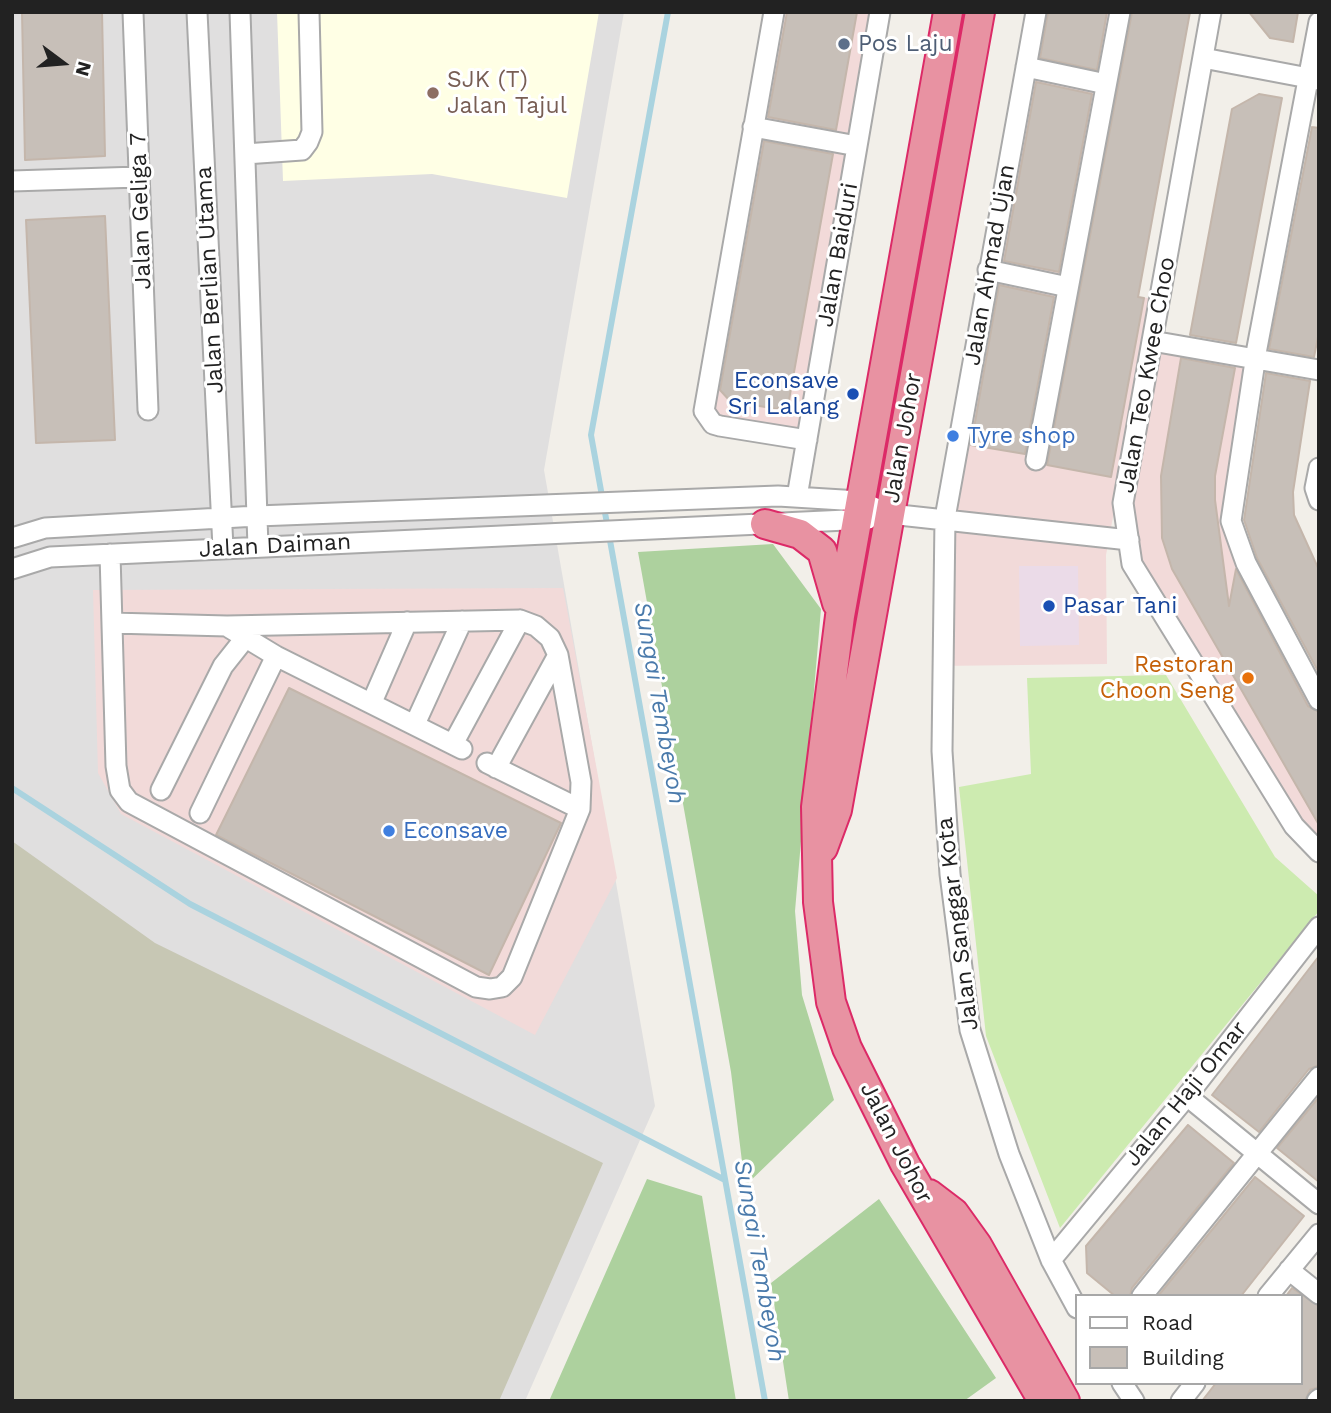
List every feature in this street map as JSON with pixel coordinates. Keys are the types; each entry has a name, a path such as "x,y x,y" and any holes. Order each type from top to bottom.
{"highway":[{"name":"Jalan Johor","path":"948,12 841,616 816,807 821,947 831,1002 853,1059 916,1184 1043,1401"},
{"name":"Jalan Johor","path":"818,861 837,810 980,12"},
{"path":"765,524 800,534 822,551 841,616"},
{"path":"916,1184 954,1213 977,1245 1065,1401"}],"street":[{"name":"Jalan Geliga 7","path":"133,12 148,410"},
{"name":"Jalan Berlian Utama","path":"197,12 223,548"},
{"name":"Jalan Berlian Utama","path":"240,12 258,547"},
{"path":"245,154 302,150 309,142 313,132 309,12"},
{"path":"774,12 704,411 713,424 720,426 807,440"},
{"name":"Jalan Baiduri","path":"797,498 880,12"},
{"name":"Jalan Ahmad Ujan","path":"946,518 988,270 1037,12"},
{"path":"1036,460 1120,12"},
{"name":"Jalan Teo Kwee Choo","path":"1211,12 1124,503 1132,564 1294,826 1319,852"},
{"path":"1319,22 1313,79 1255,360 1231,521 1245,563 1319,700"},
{"path":"1203,58 1313,79"},
{"path":"1026,67 1106,84"},
{"path":"753,127 857,146"},
{"path":"12,181 139,177"},
{"path":"988,270 1068,287"},
{"path":"1152,341 1319,370"},
{"path":"1319,468 1315,488 1319,500"},
{"name":"Jalan Daiman","path":"12,537 45,527 257,516 685,498 797,498"},
{"path":"797,498 858,511 946,518 1129,540"},
{"path":"765,524 858,511"},
{"name":"Jalan Sanggar Kota","path":"946,518 942,738 944,816 970,1030 993,1112 1051,1260 1076,1306"},
{"name":"Jalan Daiman","path":"12,569 50,557 539,532 765,524"},
{"path":"110,554 116,766 120,790 129,802 475,987 502,987 512,977 580,809 581,782 558,655 550,638 536,626 520,620 227,626 112,623"},
{"path":"227,626 276,656 457,746 520,620"},
{"path":"415,724 462,621"},
{"path":"372,702 407,622"},
{"path":"162,790 223,666 246,638"},
{"path":"558,655 491,765 580,809"},
{"path":"200,813 276,656"},
{"name":"Jalan Haji Omar","path":"1051,1260 1187,1096 1319,927"},
{"path":"1144,1294 1319,1077"},
{"path":"1187,1096 1319,1204"},
{"path":"1270,1294 1319,1234"},
{"path":"1289,1270 1319,1294"},
{"path":"1123,1385 1134,1401"},
{"path":"1181,1401 1193,1385"}],"shaded area":[{"path":"12,12 624,12 544,470 655,1106 525,1401 12,1401"},
{"name":"SJK (T) Jalan Tajul","path":"277,12 599,12 567,198 432,174 283,181"},
{"path":"770,12 887,12 812,446 711,428"},
{"path":"1030,12 1124,12 1074,285 1153,299 1106,555 1107,664 937,666 938,524"},
{"path":"1160,338 1251,354 1226,521 1319,700 1319,842 1298,821 1138,560 1131,503"},
{"name":"Pasar Tani","path":"1019,566 1078,566 1079,645 1020,646"},
{"path":"563,588 617,878 535,1035 121,814 98,773 93,590"},
{"path":"12,841 155,943 603,1163 499,1401 12,1401"}],"green space":[{"path":"773,544 821,609 795,911 802,995 834,1100 745,1186 731,1072 638,552"},
{"path":"1166,675 1275,857 1319,896 1319,911 1060,1228 986,1036 959,787 1031,774 1027,678"},
{"path":"647,1179 702,1196 736,1401 549,1401"},
{"path":"879,1199 996,1378 964,1401 789,1401 771,1283"}],"building":[{"path":"22,12 102,12 105,156 25,160"},
{"path":"787,12 857,12 836,130 768,117"},
{"path":"1048,12 1107,12 1097,70 1040,58"},
{"path":"1132,12 1190,12 1138,297 1144,298 1111,477 1047,465"},
{"path":"1249,12 1298,12 1293,42 1270,38"},
{"path":"1036,82 1092,94 1059,272 1004,261"},
{"path":"1259,94 1282,98 1236,343 1190,335 1232,109"},
{"path":"1312,127 1319,128 1319,332 1314,357 1269,349"},
{"path":"764,141 833,154 789,400 777,409 730,401 720,390"},
{"path":"105,216 115,440 36,443 26,220"},
{"path":"999,285 1054,297 1025,454 971,445"},
{"path":"1181,358 1235,368 1215,476 1215,500 1229,606 1236,569 1308,706 1319,712 1319,825 1172,569 1162,538 1161,476"},
{"path":"1266,373 1310,381 1293,492 1294,515 1319,570 1319,673 1257,558 1244,520"},
{"name":"Econsave","path":"289,688 561,823 489,975 216,835"},
{"path":"1319,956 1319,1065 1309,1069 1259,1132 1212,1095"},
{"path":"1319,1097 1319,1182 1277,1148"},
{"path":"1188,1125 1234,1163 1132,1288 1130,1294 1113,1294 1087,1273 1086,1246"},
{"path":"1255,1177 1304,1216 1243,1294 1160,1294"},
{"path":"1292,1288 1301,1294 1288,1294"},
{"path":"1303,1295 1319,1306 1319,1387 1310,1390 1305,1401 1202,1401 1214,1385 1303,1385"}],"waterway":[{"name":"Sungai Tembeyoh","path":"668,12 591,435 765,1401"},
{"path":"12,788 190,904 725,1180"}],"place":[{"name":"Pos Laju","path":"844,44"},
{"name":"SJK (T) Jalan Tajul","path":"433,93"},
{"name":"Econsave Sri Lalang","path":"853,394"},
{"name":"Tyre shop","path":"953,436"},
{"name":"Pasar Tani","path":"1049,606"},
{"name":"Restoran Choon Seng","path":"1248,678"},
{"name":"Econsave","path":"389,831"}]}
